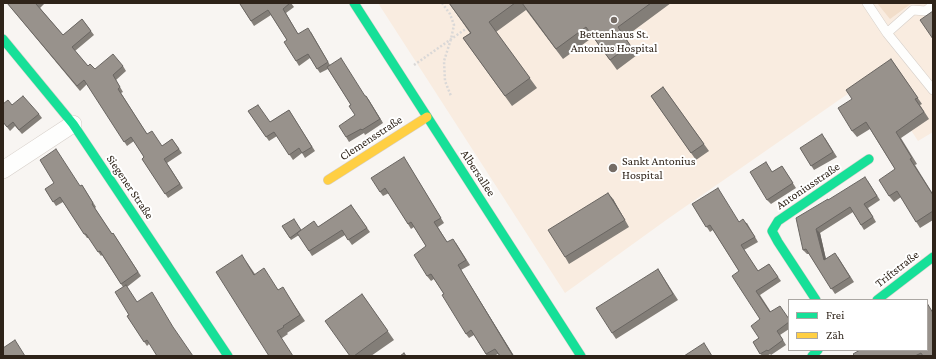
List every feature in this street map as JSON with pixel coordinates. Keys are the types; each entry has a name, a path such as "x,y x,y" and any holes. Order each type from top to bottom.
{"street":[{"name":"Albersallee","path":"354,3 581,356"},
{"name":"Siegener Straße","path":"3,38 73,124 228,356"},
{"name":"Clemensstraße","path":"328,180 427,117"},
{"path":"3,170 73,124"},
{"name":"Antoniusstraße","path":"815,299 772,231 778,221 869,159"},
{"name":"Triftstraße","path":"878,299 933,257"}],"lane":[{"path":"867,3 887,32 933,90"},
{"path":"887,32 912,10 926,11 933,5"}],"path":[{"path":"442,3 450,14 454,25 444,61 445,81 451,96"},
{"path":"411,67 467,28"}],"shaded area":[{"name":"Sankt Antonius Hospital","path":"378,3 933,3 933,132 918,141 875,75 669,218 565,293"},
{"path":"877,3 912,3 890,19"}],"building":[{"path":"7,3 37,3 36,4 63,35 82,19 91,31 72,47 88,66 90,64 95,69 113,54 123,66 113,75 120,87 118,89 147,134 152,131 162,146 172,139 179,149 164,159 180,184 165,194 142,159 144,157 131,137 124,142 84,80 77,86"},
{"path":"290,3 283,9 298,34 308,28 328,62 317,69 308,54 296,61 284,42 287,40 268,10 251,21 240,4"},
{"path":"449,3 515,3 489,22 530,78 505,96 463,38 471,33"},
{"path":"522,3 651,3 618,27 630,45 610,60 586,27 556,49"},
{"path":"933,11 933,39 920,20"},
{"path":"341,58 380,119 362,130 361,129 346,137 339,126 355,115 349,106 351,105 327,67"},
{"path":"891,59 918,98 915,99 924,112 896,132 912,158 910,159 933,195 933,211 916,222 897,191 889,196 879,180 895,169 866,122 852,131 838,108 852,99 846,90"},
{"path":"663,87 704,144 691,153 651,96"},
{"path":"23,96 39,114 19,130 13,122 7,127 3,122 3,104 8,100 12,105"},
{"path":"258,105 270,122 289,110 312,147 302,153 299,148 289,155 274,132 266,137 248,111"},
{"path":"822,134 833,152 811,166 800,148"},
{"path":"56,149 80,186 82,185 93,203 92,204 138,272 121,284 100,251 98,252 86,234 84,234 60,197 53,202 45,189 54,183 40,160"},
{"path":"404,157 441,218 434,222 447,242 453,239 466,260 458,265 513,356 500,356 495,349 486,354 471,330 466,334 431,274 427,276 414,255 426,246 411,222 408,224 385,188 380,192 371,178"},
{"path":"766,162 772,172 782,166 793,183 767,200 750,172"},
{"path":"865,177 877,196 864,204 873,217 861,225 850,207 816,229 824,260 835,253 850,277 831,289 806,249 803,250 796,218"},
{"path":"718,188 739,222 743,219 755,237 741,245 758,271 769,264 778,277 756,291 770,312 780,306 788,318 788,323 777,331 783,340 768,351 767,350 760,354 753,342 759,338 751,326 760,319 732,276 739,271 710,225 706,227 692,204"},
{"path":"608,193 625,220 565,257 548,230"},
{"path":"351,205 367,228 348,240 342,230 309,251 297,233 314,221 318,227"},
{"path":"294,219 301,230 290,238 282,226"},
{"path":"242,255 254,275 264,268 278,290 283,287 300,315 277,331 293,356 269,356 216,272"},
{"path":"658,269 673,294 612,333 596,308"},
{"path":"126,285 137,302 152,292 193,356 157,356 147,340 144,342 127,316 129,315 115,292"},
{"path":"362,294 388,331 354,356 350,356 325,321"},
{"path":"928,305 933,313 933,356 923,356 921,353 915,356 855,356 853,354 858,351 928,351"},
{"path":"15,340 25,356 3,356 3,348"},
{"path":"704,343 712,356 684,356"}],"traffic: fast":[{"path":"354,3 581,356"},
{"path":"3,39 73,124 228,356"},
{"path":"815,299 772,231 778,221 869,159"},
{"path":"878,299 933,257"},
{"path":"812,356 817,351"}],"traffic: slow":[{"path":"328,180 427,117"}],"place":[{"name":"Bettenhaus St. Antonius Hospital","path":"614,20"},
{"name":"Sankt Antonius Hospital","path":"613,168"}]}
